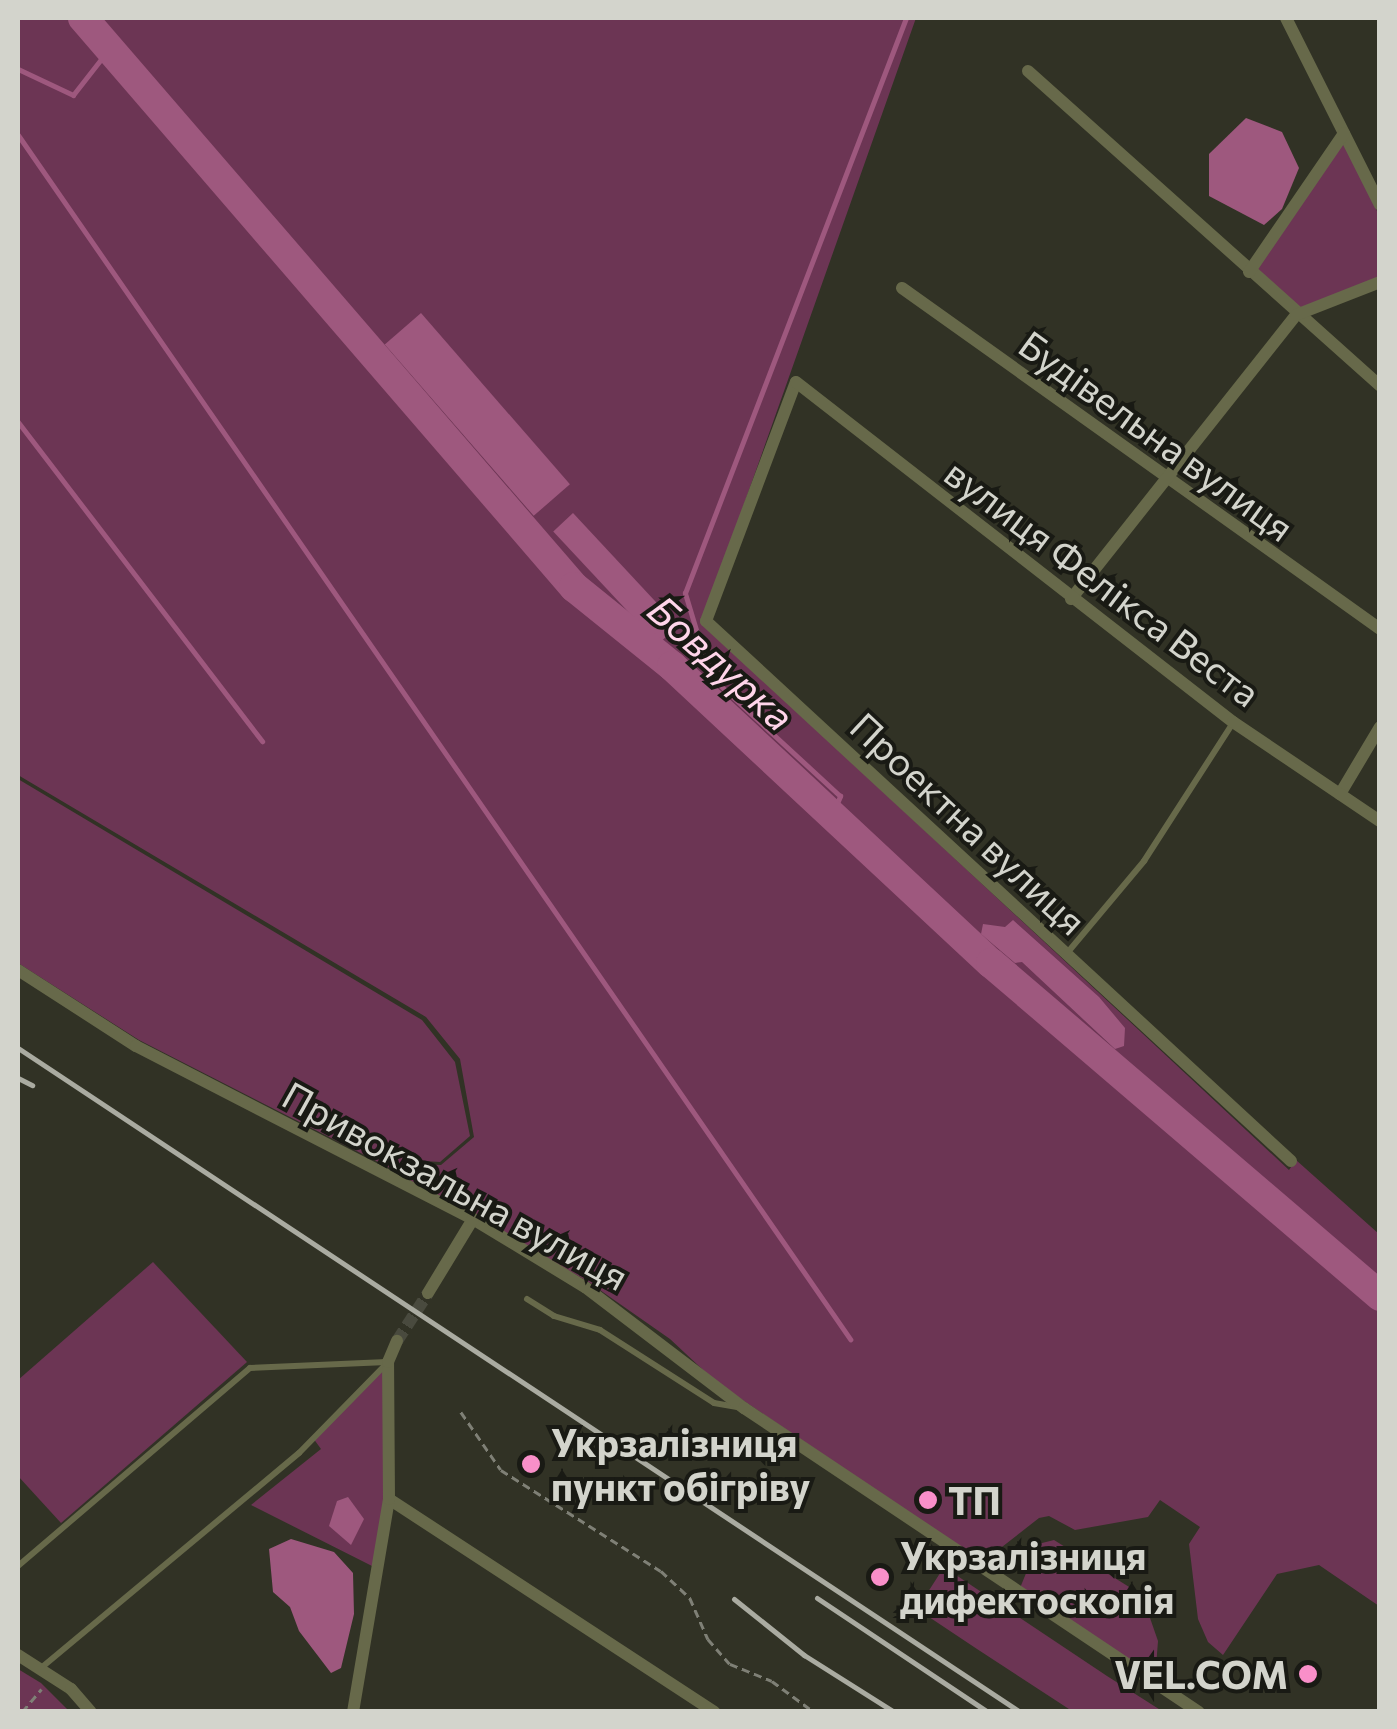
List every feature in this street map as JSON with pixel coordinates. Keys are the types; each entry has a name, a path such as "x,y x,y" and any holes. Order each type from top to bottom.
{"street":[{"path":"1286,18 1380,206"},
{"path":"1028,71 1296,315 1380,386"},
{"path":"1249,272 1344,134"},
{"path":"1071,599 1162,479 1296,315 1380,282"},
{"name":"Будівельна вулиця","path":"902,288 1162,479 1380,629"},
{"name":"вулиця Фелікса Веста","path":"796,382 1233,722 1380,821"},
{"name":"Проектна вулиця","path":"796,382 706,621 1291,1161"},
{"path":"1340,794 1380,727"},
{"name":"Привокзальна вулиця","path":"18,970 136,1046 473,1220 624,1313 744,1408 1198,1712"},
{"path":"428,1294 473,1220"},
{"path":"353,1712 389,1499 388,1362 397,1341"},
{"path":"389,1499 714,1712"},
{"path":"18,1654 46,1672 91,1712"}],"lane":[{"path":"1066,954 1144,861 1233,722"},
{"path":"527,1299 554,1316 600,1330 714,1403 744,1408"},
{"path":"18,1566 250,1368 388,1362"},
{"path":"46,1672 299,1453 388,1362"}],"path":[{"path":"460,1412 501,1470 661,1571 690,1598 719,1653 814,1712"},
{"path":"22,1712 46,1672"}],"shaded area":[{"path":"18,18 916,18 702,623 1289,1170 1296,1160 1379,1234 1379,1606 1319,1565 1277,1574 1223,1655 1208,1642 1198,1619 1189,1544 1200,1527 1160,1500 1148,1517 1075,1530 1049,1516 1039,1518 984,1561 962,1549 716,1382 670,1339 587,1281 395,1172 410,1164 441,1165 474,1137 460,1059 426,1017 18,775"},
{"path":"1246,118 1282,132 1299,168 1282,209 1264,225 1209,196 1209,154"},
{"path":"1343,142 1379,215 1379,277 1295,310 1254,272"},
{"path":"421,313 570,484 534,516 385,344"},
{"path":"573,513 678,626 658,644 553,531"},
{"path":"18,779 422,1020 455,1062 470,1136 440,1162 408,1160 390,1168 139,1040 18,963"},
{"path":"1013,920 1099,997 1125,1028 1124,1046 1115,1049 1022,962 1015,963 981,934 983,924 1005,927"},
{"path":"153,1262 247,1362 61,1523 18,1476 18,1380"},
{"path":"388,1362 391,1429 376,1568 251,1505 321,1449 313,1438"},
{"path":"348,1497 364,1519 351,1545 329,1526 337,1501"},
{"path":"291,1539 334,1552 353,1573 354,1614 341,1668 331,1673 299,1631 290,1607 273,1592 269,1549"},
{"path":"1054,1540 1142,1595 1158,1641 1156,1667 1148,1678 1020,1588 1038,1544"},
{"path":"944,1567 1162,1711 1072,1711 977,1649 917,1609"},
{"path":"18,1669 41,1683 69,1711 18,1711"}],"waterway":[{"name":"Бовдурка","path":"83,18 574,587 672,666 991,963 1380,1296"},
{"path":"832,815 840,796 710,676 685,593 906,18"},
{"path":"18,69 73,95 109,49"},
{"path":"18,135 850,1339"},
{"path":"18,422 262,741"}],"tunnel":[{"path":"397,1341 428,1293"}],"railway":[{"path":"18,1048 1020,1712"},
{"path":"18,1078 32,1085"},
{"path":"817,1598 988,1712"},
{"path":"734,1599 804,1655 894,1712"}],"place":[{"name":"Укрзалізниця пункт обігріву","path":"531,1464"},
{"name":"ТП","path":"928,1500"},
{"name":"Укрзалізниця дифектоскопія","path":"880,1577"},
{"name":"VEL.COM","path":"1308,1674"}]}
